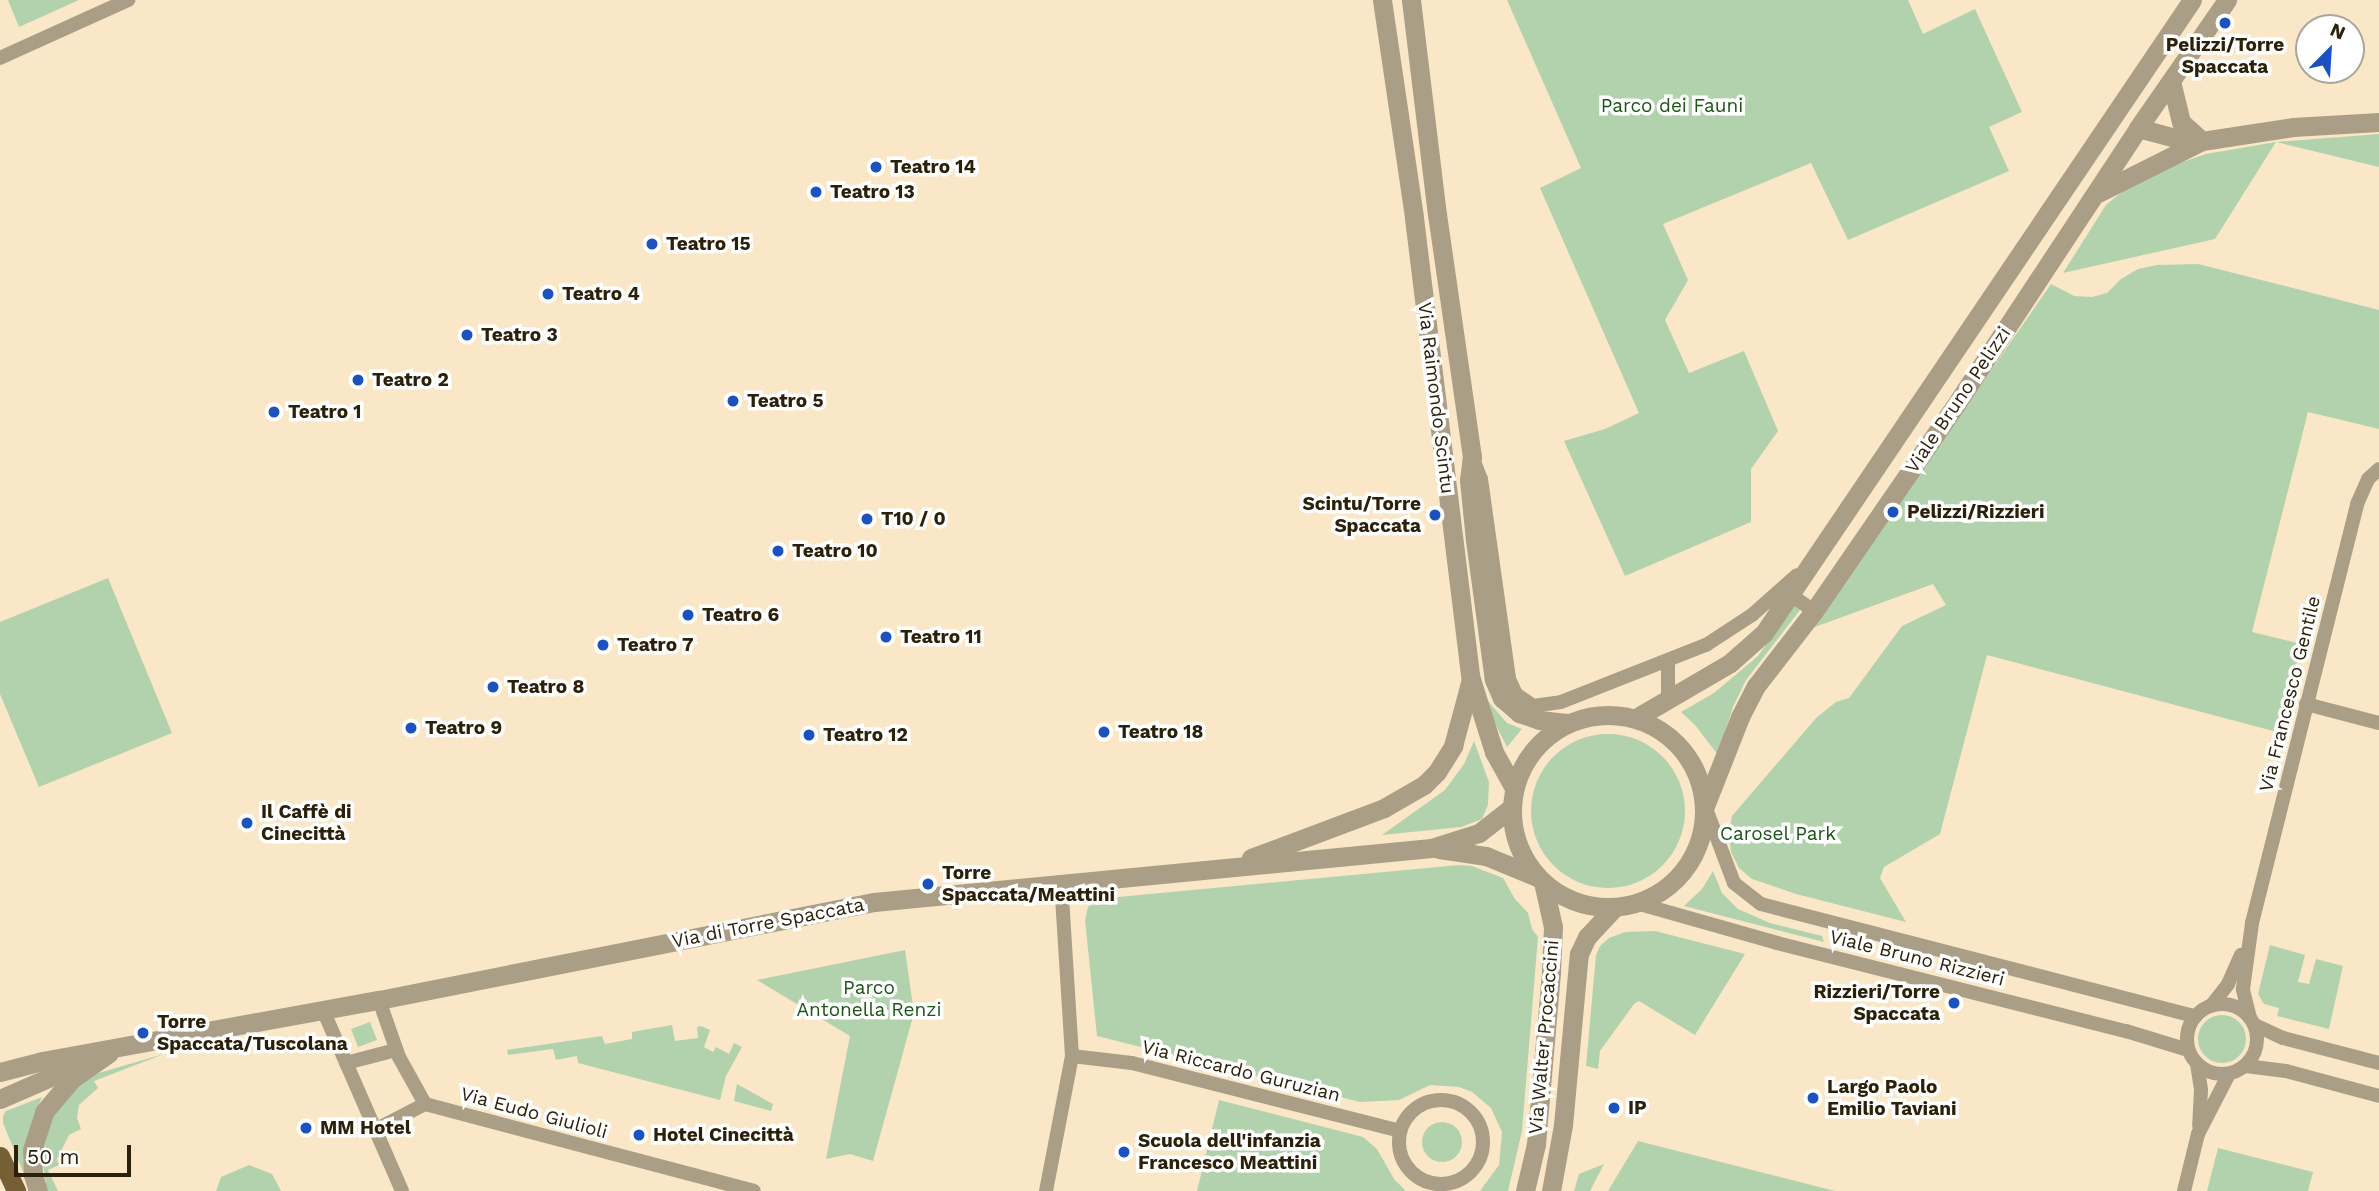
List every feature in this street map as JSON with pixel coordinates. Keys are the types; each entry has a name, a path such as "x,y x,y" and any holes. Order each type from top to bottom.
{"main road":[{"path":"0,1156 16,1191"}],"street":[{"path":"0,58 128,0"},
{"name":"Via Raimondo Scintu","path":"1382,0 1414,218 1471,679 1494,752 1513,798"},
{"name":"Via Raimondo Scintu","path":"1411,0 1437,214 1472,456 1482,479 1509,679 1519,698 1532,706 1548,706 1668,661 1730,631 1814,560"},
{"name":"Viale Bruno Pelizzi","path":"1636,718 1749,648 1764,633 2192,0"},
{"name":"Viale Bruno Pelizzi","path":"1705,806 1751,696 1814,611 1951,412 2138,128 2227,0"},
{"path":"2171,81 2179,118 2188,131 2202,141"},
{"path":"2115,114 2153,139 2182,151"},
{"path":"2138,128 2183,140 2202,141 2293,127 2379,122"},
{"path":"2094,195 2202,141"},
{"name":"Via Raimondo Scintu","path":"1472,456 1469,480 1475,540 1496,686 1502,698 1519,713 1539,720 1567,723"},
{"name":"Via Francesco Gentile","path":"2252,1022 2243,989 2250,935 2357,504 2368,479 2379,469"},
{"path":"1791,595 1814,611"},
{"path":"1668,661 1668,699"},
{"path":"1224,868 1384,808 1424,785 1437,772 1453,746 1471,679"},
{"path":"2306,704 2379,723"},
{"path":"1601,714 1636,718 1665,733 1685,753 1699,778 1705,806 1701,839 1686,868 1662,891 1636,903 1615,907 1575,901 1541,880 1518,845 1513,798 1532,751 1546,736 1567,723 1601,714"},
{"name":"Via di Torre Spaccata","path":"0,1072 42,1061 379,1000 874,902 1431,848 1479,833 1513,798"},
{"name":"Viale Bruno Rizzieri","path":"1705,806 1734,883 1761,904 2195,1016"},
{"name":"Via di Torre Spaccata","path":"1431,848 1486,856 1541,880"},
{"name":"Via Walter Procaccini","path":"1525,1191 1536,1144 1551,971 1553,927 1541,880"},
{"path":"1046,1191 1072,1056 1061,883"},
{"name":"Viale Bruno Rizzieri","path":"1636,903 1822,954 2126,1031 2188,1050"},
{"name":"Via Walter Procaccini","path":"1551,1191 1563,1125 1579,954 1587,937 1615,907"},
{"name":"Via Francesco Gentile","path":"2211,1006 2228,984 2250,935"},
{"path":"375,1130 425,1104 396,1050 379,1000"},
{"path":"2184,1191 2198,1134 2201,1090 2197,1065 2188,1050 2187,1033 2195,1016 2211,1006 2232,1006 2252,1022 2283,1038 2379,1063"},
{"path":"323,1010 402,1191"},
{"path":"2246,1066 2257,1046 2252,1022"},
{"path":"38,1191 33,1175 32,1150 44,1112 72,1079 113,1050"},
{"name":"Via di Torre Spaccata","path":"0,1099 113,1050"},
{"path":"346,1063 396,1050"},
{"name":"Via Riccardo Guruzian","path":"1072,1056 1145,1066 1400,1131"},
{"path":"2197,1065 2212,1073 2229,1074 2246,1066 2286,1072 2379,1096"},
{"path":"2198,1134 2229,1074"},
{"path":"1442,1100 1468,1109 1482,1132 1483,1146 1472,1171 1448,1184 1434,1183 1421,1179 1402,1158 1400,1131 1416,1108 1442,1100"},
{"name":"Via Eudo Giulioli","path":"425,1104 754,1191"}],"green space":[{"path":"8,0 79,0 19,27"},
{"name":"Parco dei Fauni","path":"1507,0 1908,0 1923,34 1975,9 2022,112 1989,127 2009,171 1848,240 1811,163 1663,224 1688,280 1665,320 1689,373 1744,351 1778,431 1751,469 1751,522 1625,576 1564,441 1605,429 1639,413 1540,188 1581,168"},
{"path":"2379,134 2379,167 2276,142"},
{"path":"2276,142 2215,239 2063,273 2106,205 2128,187 2206,154"},
{"name":"Carosel Park","path":"2198,264 2379,310 2379,429 2308,412 2252,632 2302,644 2277,732 1987,655 1940,834 1884,867 1880,878 1906,922 1796,894 1752,879 1739,868 1731,852 1729,833 1732,816 1817,717 1836,702 1849,698 1902,626 1946,605 1933,584 1812,628 2051,284 2074,296 2092,297 2107,293 2121,279 2138,269 2157,265"},
{"path":"108,578 172,733 39,787 0,694 0,622"},
{"path":"1794,606 1798,606 1800,610 1746,680 1733,707 1718,755 1695,725 1681,712 1714,693 1758,656"},
{"path":"1487,700 1507,723 1522,729 1507,747 1488,710"},
{"path":"1608,734 1637,740 1662,757 1679,782 1685,811 1679,840 1662,865 1637,882 1608,888 1579,882 1554,865 1537,840 1531,811 1537,782 1554,757 1579,740"},
{"path":"1474,741 1489,782 1488,805 1482,819 1461,827 1382,835 1445,790 1464,764"},
{"path":"1459,865 1472,866 1503,878 1515,899 1528,913 1532,929 1538,937 1522,1131 1508,1191 1480,1191 1499,1165 1502,1132 1491,1108 1472,1092 1459,1087 1430,1085 1399,1100 1360,1102 1097,1036 1085,920 1088,907 1097,899"},
{"path":"1713,871 1722,893 1738,909 1770,923 1822,936 1824,942 1684,906 1702,889"},
{"path":"1655,931 1745,954 1695,1035 1639,1001 1600,1051 1598,1069 1586,1066 1596,955 1600,946 1609,938 1625,932"},
{"path":"2270,945 2305,955 2298,982 2309,984 2316,959 2343,966 2329,1029 2277,1016 2279,1008 2264,1004 2258,994"},
{"name":"Parco Antonella Renzi","path":"905,950 914,1013 873,1161 850,1154 826,1159 850,1036 757,980"},
{"path":"2222,1015 2239,1022 2246,1039 2239,1056 2222,1063 2205,1056 2198,1039 2205,1022"},
{"path":"370,1022 377,1040 358,1047 351,1029"},
{"path":"672,1025 675,1041 698,1038 697,1027 701,1026 710,1030 704,1047 713,1052 716,1047 729,1054 734,1043 742,1047 726,1076 720,1100 578,1063 577,1056 556,1060 553,1049 508,1055 507,1050 602,1036 605,1044 632,1039 632,1032"},
{"path":"164,1054 94,1081 98,1088 79,1105 77,1118 81,1129 69,1135 57,1159 59,1165 48,1170 58,1191 47,1191 41,1150 49,1119 68,1093 95,1074"},
{"path":"737,1084 773,1104 771,1111 734,1101"},
{"path":"42,1097 37,1109 24,1174 3,1123 3,1116 6,1111"},
{"path":"1219,1100 1363,1137 1377,1149 1394,1179 1406,1191 1197,1191"},
{"path":"1442,1122 1456,1128 1462,1142 1456,1156 1442,1162 1428,1156 1422,1142 1428,1128"},
{"path":"1638,1141 1835,1191 1608,1191"},
{"path":"2218,1148 2313,1172 2308,1191 2207,1191"},
{"path":"1604,1164 1590,1191 1574,1191 1579,1174"},
{"path":"249,1165 272,1174 281,1191 216,1191 221,1177"}],"place":[{"name":"Pelizzi/Torre Spaccata","path":"2225,23"},
{"name":"Teatro 14","path":"876,167"},
{"name":"Teatro 13","path":"816,192"},
{"name":"Teatro 15","path":"652,244"},
{"name":"Teatro 4","path":"548,294"},
{"name":"Teatro 3","path":"467,335"},
{"name":"Teatro 2","path":"358,380"},
{"name":"Teatro 5","path":"733,401"},
{"name":"Teatro 1","path":"274,412"},
{"name":"Pelizzi/Rizzieri","path":"1893,512"},
{"name":"Scintu/Torre Spaccata","path":"1435,515"},
{"name":"T10 / 0","path":"867,519"},
{"name":"Teatro 10","path":"778,551"},
{"name":"Teatro 6","path":"688,615"},
{"name":"Teatro 11","path":"886,637"},
{"name":"Teatro 7","path":"603,645"},
{"name":"Teatro 8","path":"493,687"},
{"name":"Teatro 9","path":"411,728"},
{"name":"Teatro 18","path":"1104,732"},
{"name":"Teatro 12","path":"809,735"},
{"name":"Il Caffè di Cinecittà","path":"247,823"},
{"name":"Torre Spaccata/Meattini","path":"928,884"},
{"name":"Rizzieri/Torre Spaccata","path":"1954,1003"},
{"name":"Torre Spaccata/Tuscolana","path":"143,1033"},
{"name":"Largo Paolo Emilio Taviani","path":"1813,1098"},
{"name":"IP","path":"1614,1108"},
{"name":"MM Hotel","path":"306,1128"},
{"name":"Hotel Cinecittà","path":"639,1135"},
{"name":"Scuola dell'infanzia Francesco Meattini","path":"1124,1152"}]}
